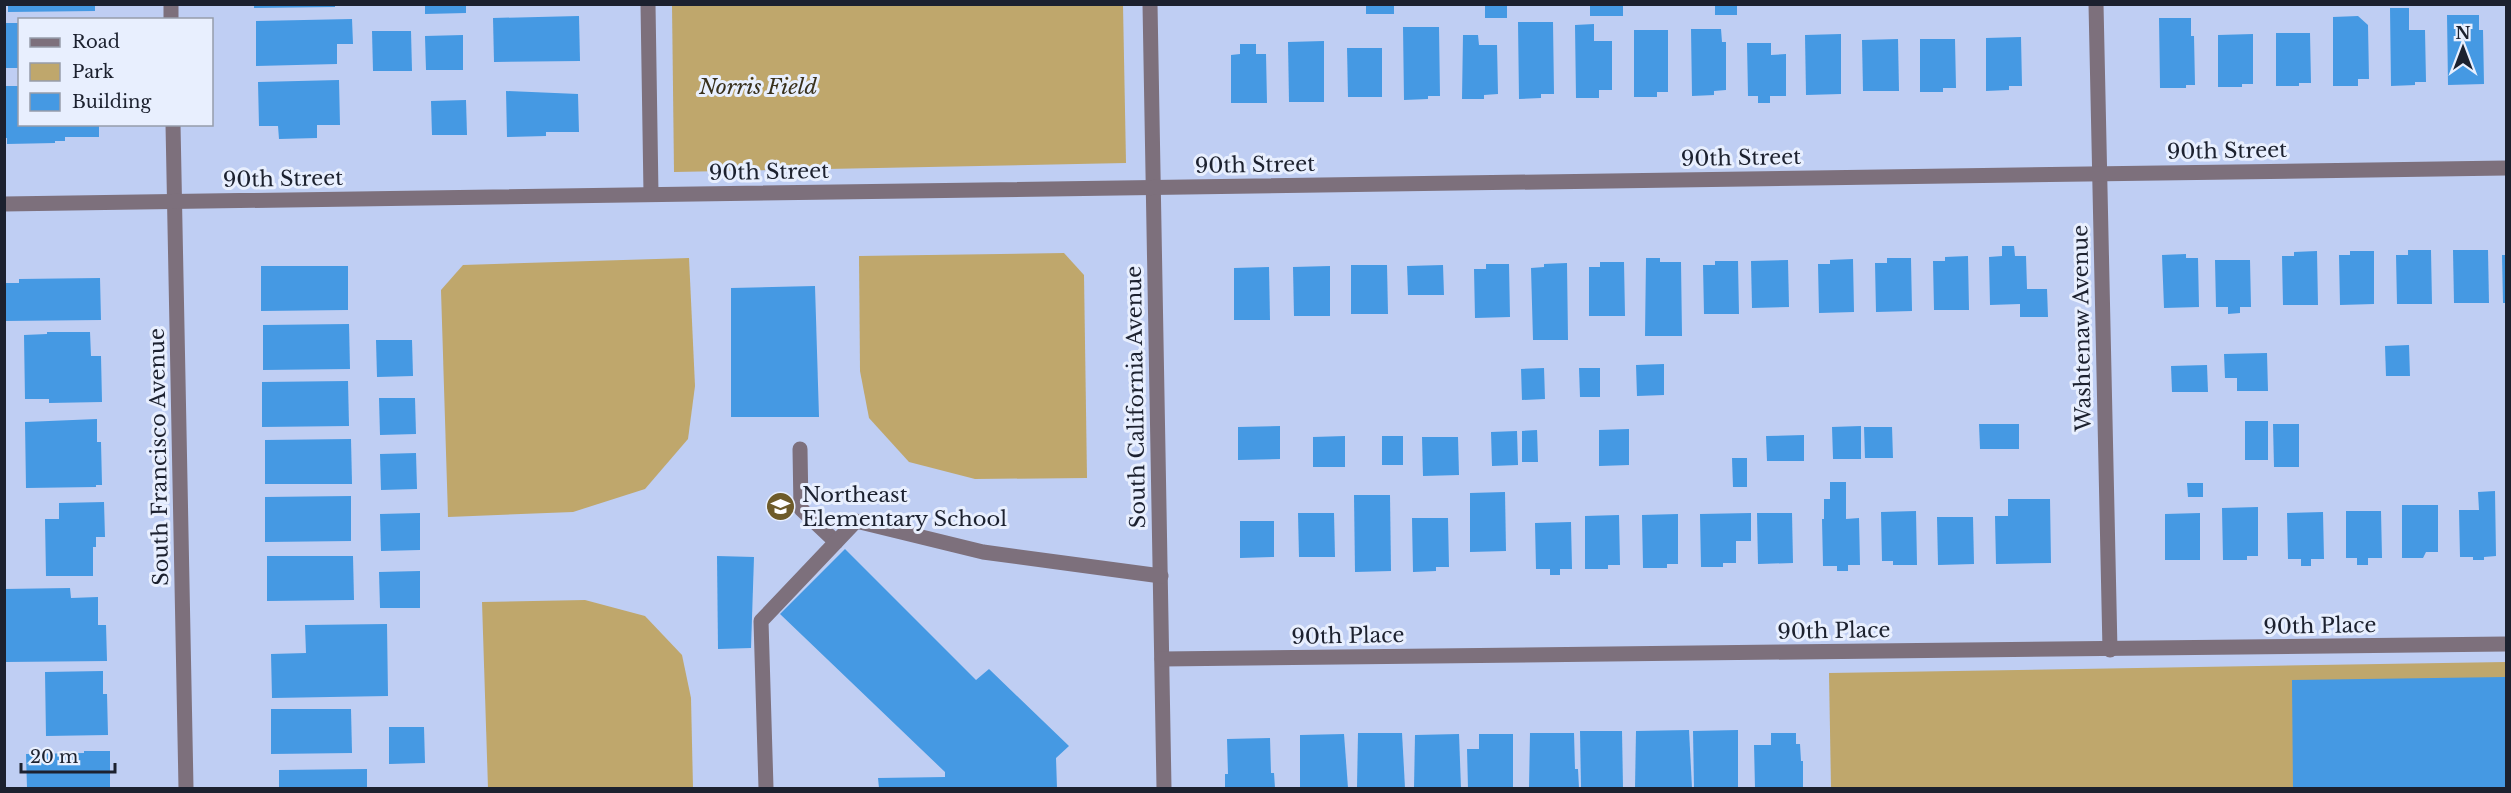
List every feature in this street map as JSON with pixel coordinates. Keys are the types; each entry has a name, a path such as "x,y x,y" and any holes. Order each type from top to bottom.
{"street":[{"path":"648,4 651,194"},
{"name":"South California Avenue","path":"1150,4 1164,789"},
{"name":"Washtenaw Avenue","path":"2096,4 2110,650"},
{"name":"South Francisco Avenue","path":"173,126 186,789"},
{"name":"90th Street","path":"4,204 2506,168"},
{"path":"800,449 801,509 836,542"},
{"path":"766,789 761,621 856,521 983,552 1161,576"},
{"name":"90th Place","path":"1162,659 2506,644"}],"green space":[{"name":"Norris Field","path":"672,5 1123,5 1126,163 674,172"},
{"path":"1064,253 1084,275 1087,478 975,479 909,462 869,418 860,371 859,256"},
{"path":"689,258 695,386 688,439 645,489 573,512 448,517 441,290 463,265"},
{"path":"585,600 645,616 682,655 691,698 693,788 488,788 482,602"},
{"path":"2506,662 2506,788 1831,788 1829,673"}],"building":[{"path":"8,4 95,4 95,11 8,12"},
{"path":"254,4 335,4 335,7 254,8"},
{"path":"425,4 466,4 466,13 425,14"},
{"path":"1366,4 1394,4 1394,14 1366,14"},
{"path":"1590,4 1623,4 1623,16 1590,16"},
{"path":"1715,4 1737,4 1737,15 1715,15"},
{"path":"1485,5 1507,5 1507,18 1485,18"},
{"path":"2390,8 2409,8 2409,30 2425,30 2426,82 2391,86"},
{"path":"2447,15 2479,15 2479,30 2483,30 2484,84 2448,85"},
{"path":"579,16 580,61 494,62 493,18"},
{"path":"2358,16 2368,25 2369,79 2358,79 2358,86 2333,86 2333,17"},
{"path":"2159,18 2191,18 2191,36 2194,36 2195,85 2186,85 2186,88 2160,88"},
{"path":"352,19 353,44 337,44 337,64 256,66 256,21"},
{"path":"1518,22 1553,22 1554,94 1541,94 1541,98 1519,99"},
{"path":"4,23 18,23 18,68 5,68"},
{"path":"1594,24 1594,41 1612,41 1612,90 1599,90 1599,98 1576,98 1575,25"},
{"path":"1403,27 1439,27 1440,96 1404,100"},
{"path":"1691,29 1721,29 1722,42 1726,42 1726,90 1714,91 1714,95 1692,96"},
{"path":"1634,30 1668,30 1668,92 1657,92 1657,97 1634,97"},
{"path":"372,31 411,31 412,71 373,71"},
{"path":"2276,33 2310,33 2311,83 2299,83 2299,86 2276,86"},
{"path":"1841,34 1841,94 1806,95 1805,35"},
{"path":"2253,34 2253,84 2242,84 2242,87 2218,87 2218,35"},
{"path":"463,35 463,70 426,70 425,36"},
{"path":"1463,35 1478,35 1479,45 1497,45 1498,94 1484,95 1484,99 1462,99"},
{"path":"2021,37 2022,86 2009,86 2009,90 1986,91 1986,38"},
{"path":"1898,39 1899,91 1863,91 1862,40"},
{"path":"1920,39 1955,39 1956,88 1943,88 1943,92 1920,92"},
{"path":"1324,41 1324,102 1289,102 1288,42"},
{"path":"1747,43 1771,43 1771,55 1786,54 1786,96 1770,96 1770,103 1758,103 1758,96 1748,96"},
{"path":"1240,44 1256,44 1256,54 1266,54 1267,103 1231,103 1231,55 1240,54"},
{"path":"1347,48 1382,48 1382,97 1348,97"},
{"path":"339,80 340,125 317,125 317,138 279,139 278,126 259,126 258,82"},
{"path":"6,86 18,86 18,126 99,126 99,137 65,137 65,141 55,141 55,143 7,144 7,138 4,138"},
{"path":"506,91 578,94 579,132 546,132 546,136 507,137"},
{"path":"466,100 467,135 432,135 431,101"},
{"path":"2002,246 2014,246 2015,256 2026,256 2027,289 2047,289 2048,317 2020,317 2020,304 1990,305 1989,257 2002,256"},
{"path":"2408,250 2431,250 2432,304 2397,304 2396,255 2408,255"},
{"path":"2453,250 2488,250 2489,303 2454,303"},
{"path":"2317,251 2318,305 2283,305 2282,256 2294,256 2294,252"},
{"path":"2350,251 2374,251 2374,304 2340,305 2339,255 2350,255"},
{"path":"2186,254 2186,258 2198,258 2199,307 2164,308 2162,255"},
{"path":"2502,255 2506,255 2506,303 2503,303"},
{"path":"1968,256 1969,310 1934,310 1933,261 1945,261 1945,257"},
{"path":"1646,258 1660,258 1660,262 1681,262 1682,336 1645,336"},
{"path":"1887,258 1911,258 1912,311 1876,312 1875,263 1887,263"},
{"path":"1853,259 1854,312 1819,313 1818,264 1830,264 1830,260"},
{"path":"1788,260 1789,307 1752,308 1751,261"},
{"path":"2215,260 2250,260 2251,307 2240,307 2240,313 2228,314 2228,307 2216,307"},
{"path":"1715,261 1738,261 1739,314 1704,314 1703,265 1715,265"},
{"path":"1600,262 1624,262 1625,316 1589,316 1589,267 1600,267"},
{"path":"1567,263 1568,340 1533,340 1531,268 1544,267 1544,264"},
{"path":"1486,264 1509,264 1510,317 1475,318 1474,269 1486,269"},
{"path":"1351,265 1387,265 1388,314 1351,314"},
{"path":"1443,265 1444,295 1408,295 1407,266"},
{"path":"261,266 348,266 348,310 261,311"},
{"path":"1330,266 1330,316 1294,316 1293,267"},
{"path":"1269,267 1270,320 1234,320 1234,268"},
{"path":"100,278 101,320 4,321 4,283 19,283 19,279"},
{"path":"815,286 819,417 731,417 731,288"},
{"path":"349,324 350,369 263,370 263,325"},
{"path":"47,332 90,332 91,356 101,356 102,402 49,403 49,399 25,399 24,335 47,334"},
{"path":"376,340 412,340 413,376 377,377"},
{"path":"2409,345 2410,376 2386,376 2385,346"},
{"path":"2267,353 2268,391 2237,391 2237,378 2225,378 2224,354"},
{"path":"1664,364 1664,395 1637,396 1636,365"},
{"path":"2207,365 2208,392 2172,392 2171,366"},
{"path":"1544,368 1545,399 1522,400 1521,369"},
{"path":"1579,368 1600,368 1600,397 1580,397"},
{"path":"348,381 349,426 262,427 262,382"},
{"path":"379,398 415,398 416,434 380,435"},
{"path":"97,419 97,442 101,442 102,485 26,488 25,422"},
{"path":"2245,421 2268,421 2268,460 2245,460"},
{"path":"1979,424 2019,424 2019,449 1980,449"},
{"path":"2273,424 2299,424 2299,467 2274,467"},
{"path":"1280,426 1280,459 1238,460 1238,427"},
{"path":"1861,426 1861,459 1833,459 1832,427"},
{"path":"1864,427 1892,427 1893,458 1865,458"},
{"path":"1629,429 1629,465 1599,466 1599,430"},
{"path":"1537,430 1538,462 1522,462 1522,431"},
{"path":"1517,431 1518,465 1492,466 1491,432"},
{"path":"1804,435 1804,461 1767,461 1766,436"},
{"path":"1345,436 1345,467 1313,467 1313,437"},
{"path":"1382,436 1403,436 1403,465 1382,465"},
{"path":"1422,437 1458,437 1459,475 1423,476"},
{"path":"351,439 352,484 265,484 265,440"},
{"path":"416,453 417,489 381,490 380,454"},
{"path":"1732,458 1747,458 1747,487 1733,487"},
{"path":"1830,482 1846,482 1846,519 1859,518 1860,565 1848,565 1848,571 1837,571 1837,566 1823,566 1822,519 1824,519 1824,499 1830,499"},
{"path":"2187,483 2203,483 2203,497 2188,497"},
{"path":"2495,491 2496,556 2484,557 2484,560 2460,557 2459,510 2479,510 2478,492"},
{"path":"1505,492 1506,551 1470,552 1470,493"},
{"path":"1354,495 1390,495 1391,571 1355,572"},
{"path":"351,496 351,541 265,542 265,497"},
{"path":"2008,499 2050,499 2051,563 1996,564 1995,516 2008,516"},
{"path":"104,502 105,537 96,537 96,547 93,547 93,576 46,576 45,519 59,519 59,503"},
{"path":"2402,505 2438,505 2438,552 2426,552 2423,558 2402,558"},
{"path":"2258,507 2258,556 2247,556 2247,560 2223,560 2222,508"},
{"path":"1916,511 1917,565 1893,565 1893,561 1882,561 1881,512"},
{"path":"2346,511 2381,511 2382,558 2368,558 2368,565 2357,565 2357,558 2346,558"},
{"path":"2323,512 2324,559 2311,559 2311,566 2301,566 2301,559 2288,559 2287,513"},
{"path":"420,513 420,550 381,551 380,514"},
{"path":"1298,513 1334,513 1335,557 1299,557"},
{"path":"1751,513 1751,541 1736,541 1736,563 1723,563 1723,567 1701,567 1700,514"},
{"path":"1757,513 1792,513 1793,563 1758,564"},
{"path":"2200,513 2200,560 2165,560 2165,514"},
{"path":"1678,514 1678,564 1667,564 1667,568 1643,568 1642,515"},
{"path":"1619,515 1620,565 1608,565 1608,569 1585,569 1585,516"},
{"path":"1937,517 1973,517 1974,564 1938,565"},
{"path":"1412,518 1448,518 1449,567 1436,567 1436,571 1413,572"},
{"path":"1240,521 1274,521 1274,557 1240,558"},
{"path":"1571,522 1572,569 1560,569 1560,575 1550,575 1550,569 1536,569 1535,523"},
{"path":"845,549 976,680 989,669 1069,746 1056,758 1057,788 879,788 878,778 945,777 945,772 780,614"},
{"path":"267,556 353,556 354,600 267,601"},
{"path":"717,556 754,557 751,648 718,649"},
{"path":"420,571 420,608 380,608 379,572"},
{"path":"70,588 71,598 98,597 98,625 106,625 107,661 6,662 4,589"},
{"path":"387,624 388,696 272,698 271,654 306,653 305,625"},
{"path":"103,671 103,694 107,694 108,735 46,736 45,672"},
{"path":"2506,677 2506,788 2293,788 2292,680"},
{"path":"271,709 351,709 352,753 271,754"},
{"path":"389,727 424,727 425,763 389,764"},
{"path":"1689,730 1692,788 1635,788 1636,731"},
{"path":"1738,730 1738,788 1694,788 1693,731"},
{"path":"1580,731 1622,731 1623,788 1581,788"},
{"path":"1358,733 1402,733 1405,788 1357,788"},
{"path":"1530,733 1574,733 1575,769 1578,769 1579,788 1529,788"},
{"path":"1771,733 1796,733 1796,744 1800,744 1801,761 1803,761 1803,788 1755,788 1754,745 1771,745"},
{"path":"1344,734 1348,788 1300,788 1300,735"},
{"path":"1459,734 1461,788 1414,788 1415,735"},
{"path":"1479,734 1513,734 1513,788 1468,788 1467,749 1479,749"},
{"path":"1270,738 1271,773 1274,773 1275,788 1225,788 1225,774 1228,774 1227,739"},
{"path":"84,751 110,751 110,788 27,788 26,754 84,753"},
{"path":"367,769 367,788 279,788 279,770"}],"place":[{"name":"Northeast Elementary School","path":"781,507"}]}
